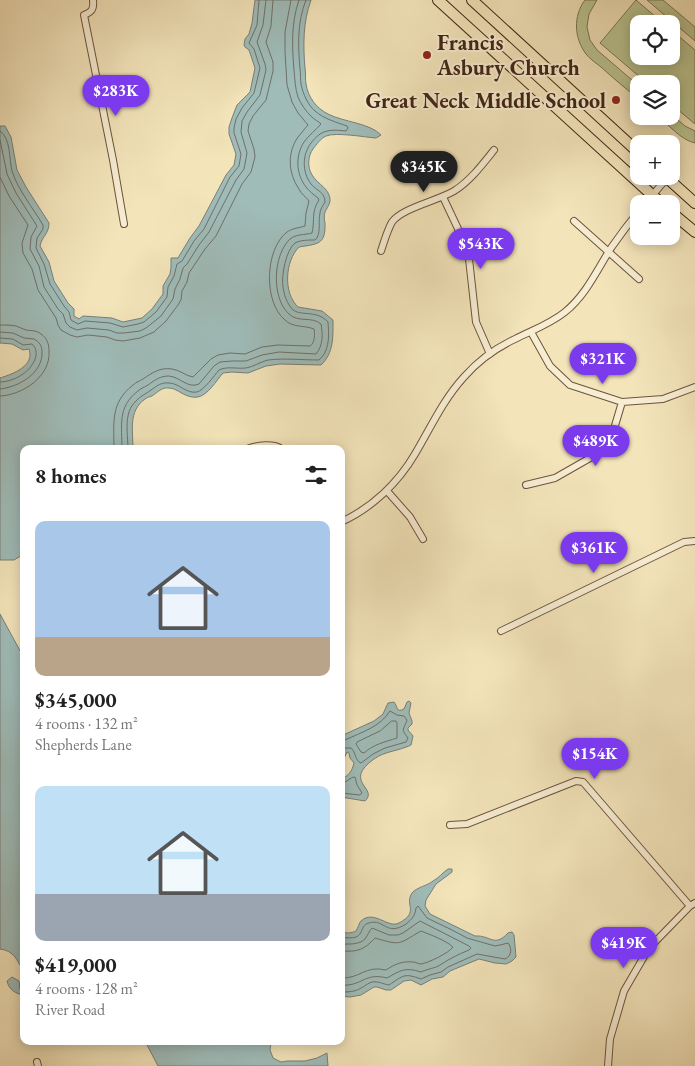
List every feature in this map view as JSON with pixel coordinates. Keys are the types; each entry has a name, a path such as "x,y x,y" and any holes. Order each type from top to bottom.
{"main road":[{"path":"438,0 652,195"},
{"path":"472,0 630,144"},
{"path":"675,185 695,202"},
{"path":"680,220 695,232"}],"street":[{"path":"93,0 94,7 92,11 84,15 114,160 124,224"},
{"path":"381,251 390,227 399,215 456,190 468,180 494,150"},
{"path":"652,195 660,185"},
{"path":"443,197 468,250 476,322 490,354"},
{"path":"574,221 638,279"},
{"path":"345,520 374,502 387,491 404,471 439,410 464,377 490,354 557,318 578,300 630,222"},
{"path":"531,332 550,366 570,385 622,402 663,399 695,387"},
{"path":"526,485 555,478 597,454 611,439 622,402"},
{"path":"387,491 410,517 423,540"},
{"path":"501,631 684,542 695,541"},
{"path":"450,825 467,824 576,781 583,782 692,904 649,948 624,991 610,1039 608,1066"}],"green space":[{"path":"585,0 597,0 589,14 587,27 590,40 597,50 630,78 630,92 591,59 582,48 576,27 581,6"},
{"path":"636,0 654,15 630,15 630,65 680,65 680,38 695,50 695,124 680,112 680,75 637,75 600,43"},
{"path":"647,0 663,0 695,27 695,41 680,28 680,15 665,15"},
{"path":"680,122 695,131 695,143 680,135 668,125 680,125"}],"water":[{"path":"255,0 311,0 306,17 304,42 306,82 311,98 320,109 328,114 363,125 381,135 376,138 343,135 326,136 320,140 309,157 310,171 328,192 330,202 324,214 324,236 315,244 299,247 294,253 289,268 288,286 293,301 298,307 322,311 333,320 331,350 321,365 280,364 266,366 248,373 223,373 208,391 198,397 189,396 172,388 162,389 145,399 136,409 132,428 133,445 20,445 20,556 14,560 0,560 0,378 26,365 30,355 29,349 23,350 12,344 0,343 0,126 5,126 11,137 17,170 49,223 48,230 40,246 49,262 54,281 74,309 74,316 79,319 83,316 112,318 123,322 142,318 152,309 163,294 163,286 170,274 171,258 178,258 199,226 226,175 234,165 236,154 229,134 229,127 237,105 250,92 255,68 249,50 244,45 252,23"},
{"path":"0,614 20,651 20,965 12,954 0,949"},
{"path":"394,702 400,710 404,709 407,702 411,703 409,713 412,724 408,730 413,736 411,745 378,756 365,767 361,773 361,779 368,792 365,801 345,798 345,777 350,773 354,763 349,753 347,752 345,756 345,734 374,721 383,714 388,703"},
{"path":"448,869 452,869 452,872 436,884 426,900 425,906 430,914 475,936 499,940 512,932 514,935 516,957 506,964 479,959 450,971 443,977 432,979 421,985 411,980 404,981 391,990 374,987 361,995 345,996 345,933 356,931 361,921 371,917 390,924 399,923 409,915 412,893 435,880"},
{"path":"12,977 19,981 20,994 9,987 7,981"},
{"path":"147,1045 271,1045 273,1058 281,1062 305,1061 327,1053 328,1066 158,1066"}],"place":[{"name":"Francis Asbury Church","path":"427,55"},
{"name":"Great Neck Middle School","path":"616,100"}]}
